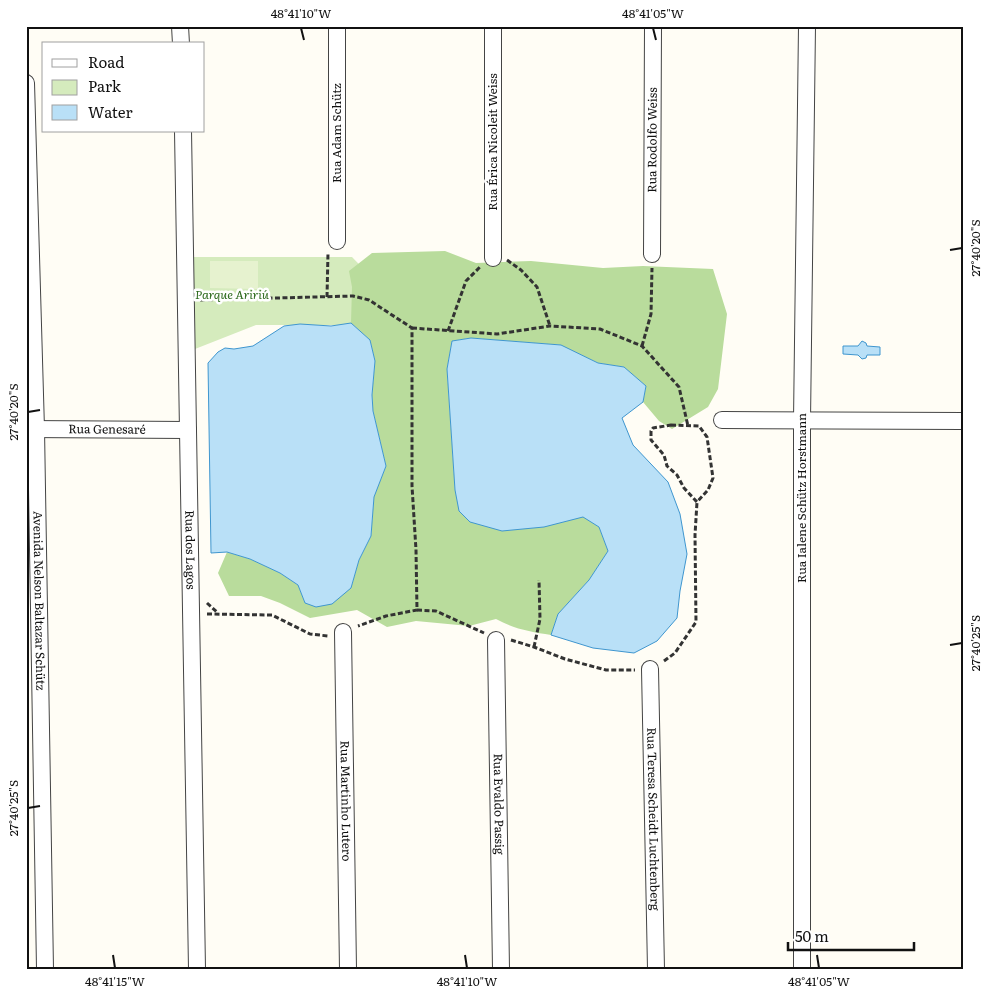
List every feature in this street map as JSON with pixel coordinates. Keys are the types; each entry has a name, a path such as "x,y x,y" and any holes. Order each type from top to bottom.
{"street":[{"path":"180,26 181,42"},
{"name":"Rua Adam Schütz","path":"337,26 337,240"},
{"name":"Rua Érica Nicoleit Weiss","path":"493,26 493,258"},
{"name":"Rua Rodolfo Weiss","path":"652,26 652,254"},
{"name":"Rua Ialene Schütz Horstmann","path":"802,969 802,421 808,26"},
{"name":"Avenida Nelson Baltazar Schütz","path":"26,83 31,429 45,969"},
{"name":"Rua dos Lagos","path":"182,132 197,969"},
{"path":"722,420 964,421"},
{"name":"Rua Genesaré","path":"31,429 188,430"},
{"name":"Rua Martinho Lutero","path":"343,632 348,969"},
{"name":"Rua Evaldo Passig","path":"496,640 501,969"},
{"name":"Rua Teresa Scheidt Luchtenberg","path":"650,670 656,969"}],"path":[{"path":"327,297 327,253 337,240"},
{"path":"642,346 651,314 652,254"},
{"path":"448,331 466,281 478,268 493,258 510,260 537,287 550,326"},
{"path":"204,300 353,296 369,300 412,328 497,334 550,326 600,329 642,346 679,386 688,426"},
{"path":"412,328 412,486 417,610"},
{"path":"218,613 272,614 310,634 333,636 386,616 417,610 436,611 457,619 496,640 512,640 565,659 606,670 650,670 675,653 696,622 695,536 697,502 708,490 713,478 707,437 699,426 671,425 653,428 651,436 655,446 664,455 667,466 677,475 684,488 697,502"},
{"path":"534,647 540,618 540,580"}],"green space":[{"path":"445,251 476,263 531,261 603,268 643,266 713,269 727,314 718,389 708,407 672,429 659,421 643,402 646,386 624,367 598,363 560,345 471,338 452,341 447,369 455,490 566,521 583,516 599,527 608,551 589,580 558,614 551,635 523,630 496,619 469,626 416,621 387,627 357,610 310,618 261,596 229,596 218,573 227,552 250,559 280,573 298,585 305,603 351,588 359,560 371,536 374,496 386,466 373,411 372,395 375,361 370,340 351,323 352,287 349,271 372,253"},
{"name":"Parque Aririú","path":"192,257 352,257 393,299 382,325 256,325 195,349"},
{"path":"210,261 258,261 258,289 210,288"}],"water":[{"path":"351,323 370,340 375,361 372,395 373,411 386,466 374,497 371,536 359,560 351,588 332,604 316,607 305,603 298,585 280,573 250,559 227,552 211,553 208,363 218,352 225,348 234,349 253,346 284,326 300,324 331,326"},
{"path":"471,338 561,345 598,363 624,367 646,386 643,402 622,418 633,445 668,482 680,514 687,554 677,618 657,641 634,653 593,648 551,635 558,614 589,580 608,551 599,527 583,517 544,527 502,531 470,522 459,511 455,490 447,369 452,341"},
{"path":"862,341 867,346 880,347 880,355 867,355 866,358 862,359 858,355 843,354 843,346 858,346"}]}
